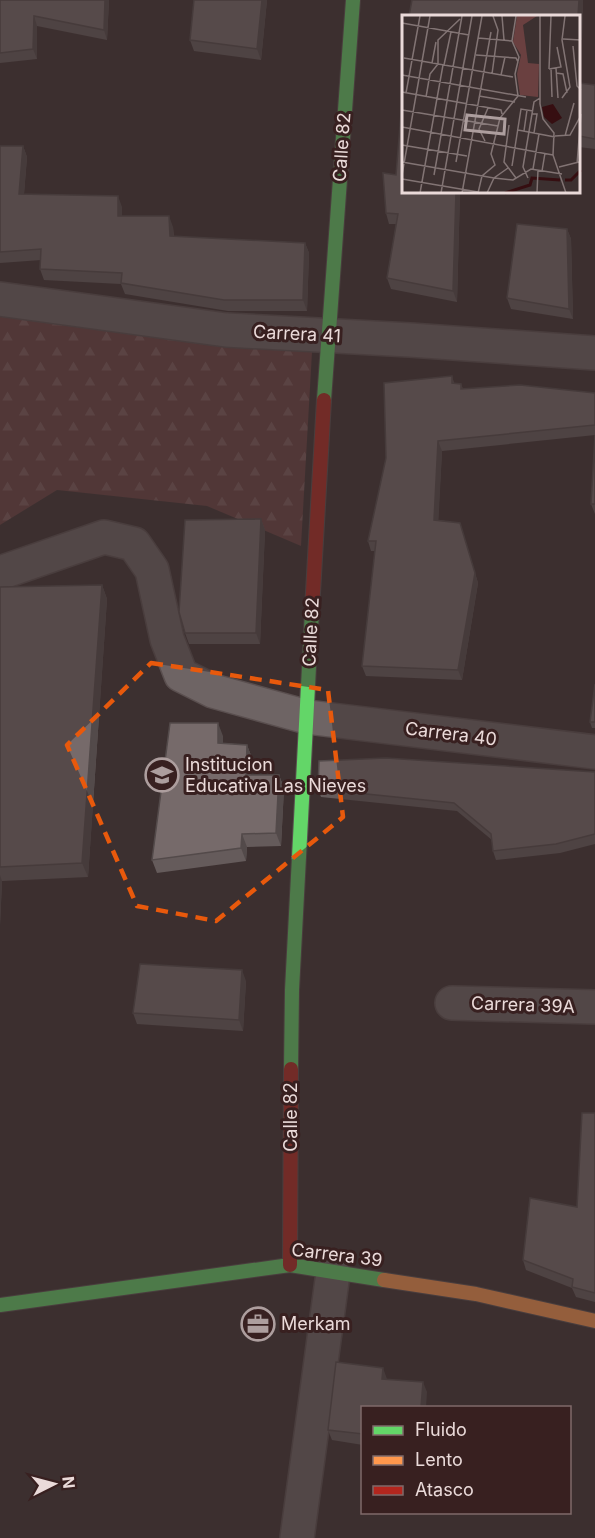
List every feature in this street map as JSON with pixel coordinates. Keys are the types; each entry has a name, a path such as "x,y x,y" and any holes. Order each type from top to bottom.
{"street":[{"name":"Calle 82","path":"290,1265 292,990 327,336 353,0"},
{"name":"Carrera 41","path":"0,299 226,330 595,353"},
{"name":"Carrera 40","path":"0,573 104,537 134,544 152,570 166,639 181,675 213,692 307,717 595,752"},
{"name":"Carrera 39A","path":"452,1003 595,1007"},
{"name":"Carrera 39","path":"0,1305 290,1265 476,1294 595,1321"},
{"path":"297,1538 333,1273"}],"highlighted area":[{"path":"151,663 328,690 343,817 216,921 137,906 67,745"}],"green space":[{"path":"0,311 312,352 301,546 207,506 57,490 0,525"}],"building":[{"path":"0,0 105,0 104,30 34,16 33,49 0,53"},
{"path":"194,0 262,0 257,49 190,40"},
{"path":"412,0 579,0 578,15 409,15"},
{"path":"580,83 595,85 595,139 580,136"},
{"path":"402,101 402,194 456,194 453,291 387,278 398,214 386,213 383,173 396,175"},
{"path":"0,146 23,146 19,194 118,196 118,216 169,216 170,236 305,243 303,300 224,300 121,283 122,273 40,269 41,249 0,252"},
{"path":"517,224 567,229 569,309 507,298"},
{"path":"452,376 452,383 461,384 461,389 520,385 595,393 595,425 438,441 434,520 460,523 475,573 458,670 362,666 376,541 368,541 386,458 384,383"},
{"path":"595,435 595,504 591,504"},
{"path":"261,519 256,633 185,633 179,612 185,520"},
{"path":"102,585 82,863 0,867 0,587"},
{"path":"595,684 595,722 590,722"},
{"path":"170,723 218,723 218,743 247,745 246,775 279,775 276,833 242,834 241,848 152,860"},
{"path":"386,758 595,772 595,834 556,844 493,851 491,834 454,803 318,789 319,761"},
{"path":"140,964 242,970 239,1020 133,1013"},
{"path":"582,1113 595,1113 595,1293 572,1287 573,1279 523,1260 530,1198 577,1207"},
{"path":"336,1362 383,1368 382,1379 423,1382 421,1406 361,1406 361,1434 328,1430"}],"traffic: fast":[{"path":"324,400 353,0"},
{"path":"291,1069 292,990 312,610"},
{"path":"0,1305 290,1265 384,1280"}],"traffic: slow":[{"path":"384,1280 476,1294 595,1321"}],"traffic: jam":[{"path":"312,610 324,400"},
{"path":"290,1265 291,1069"}],"place":[{"name":"Institucion Educativa Las Nieves","path":"162,775"},
{"name":"Merkam","path":"258,1324"}]}
